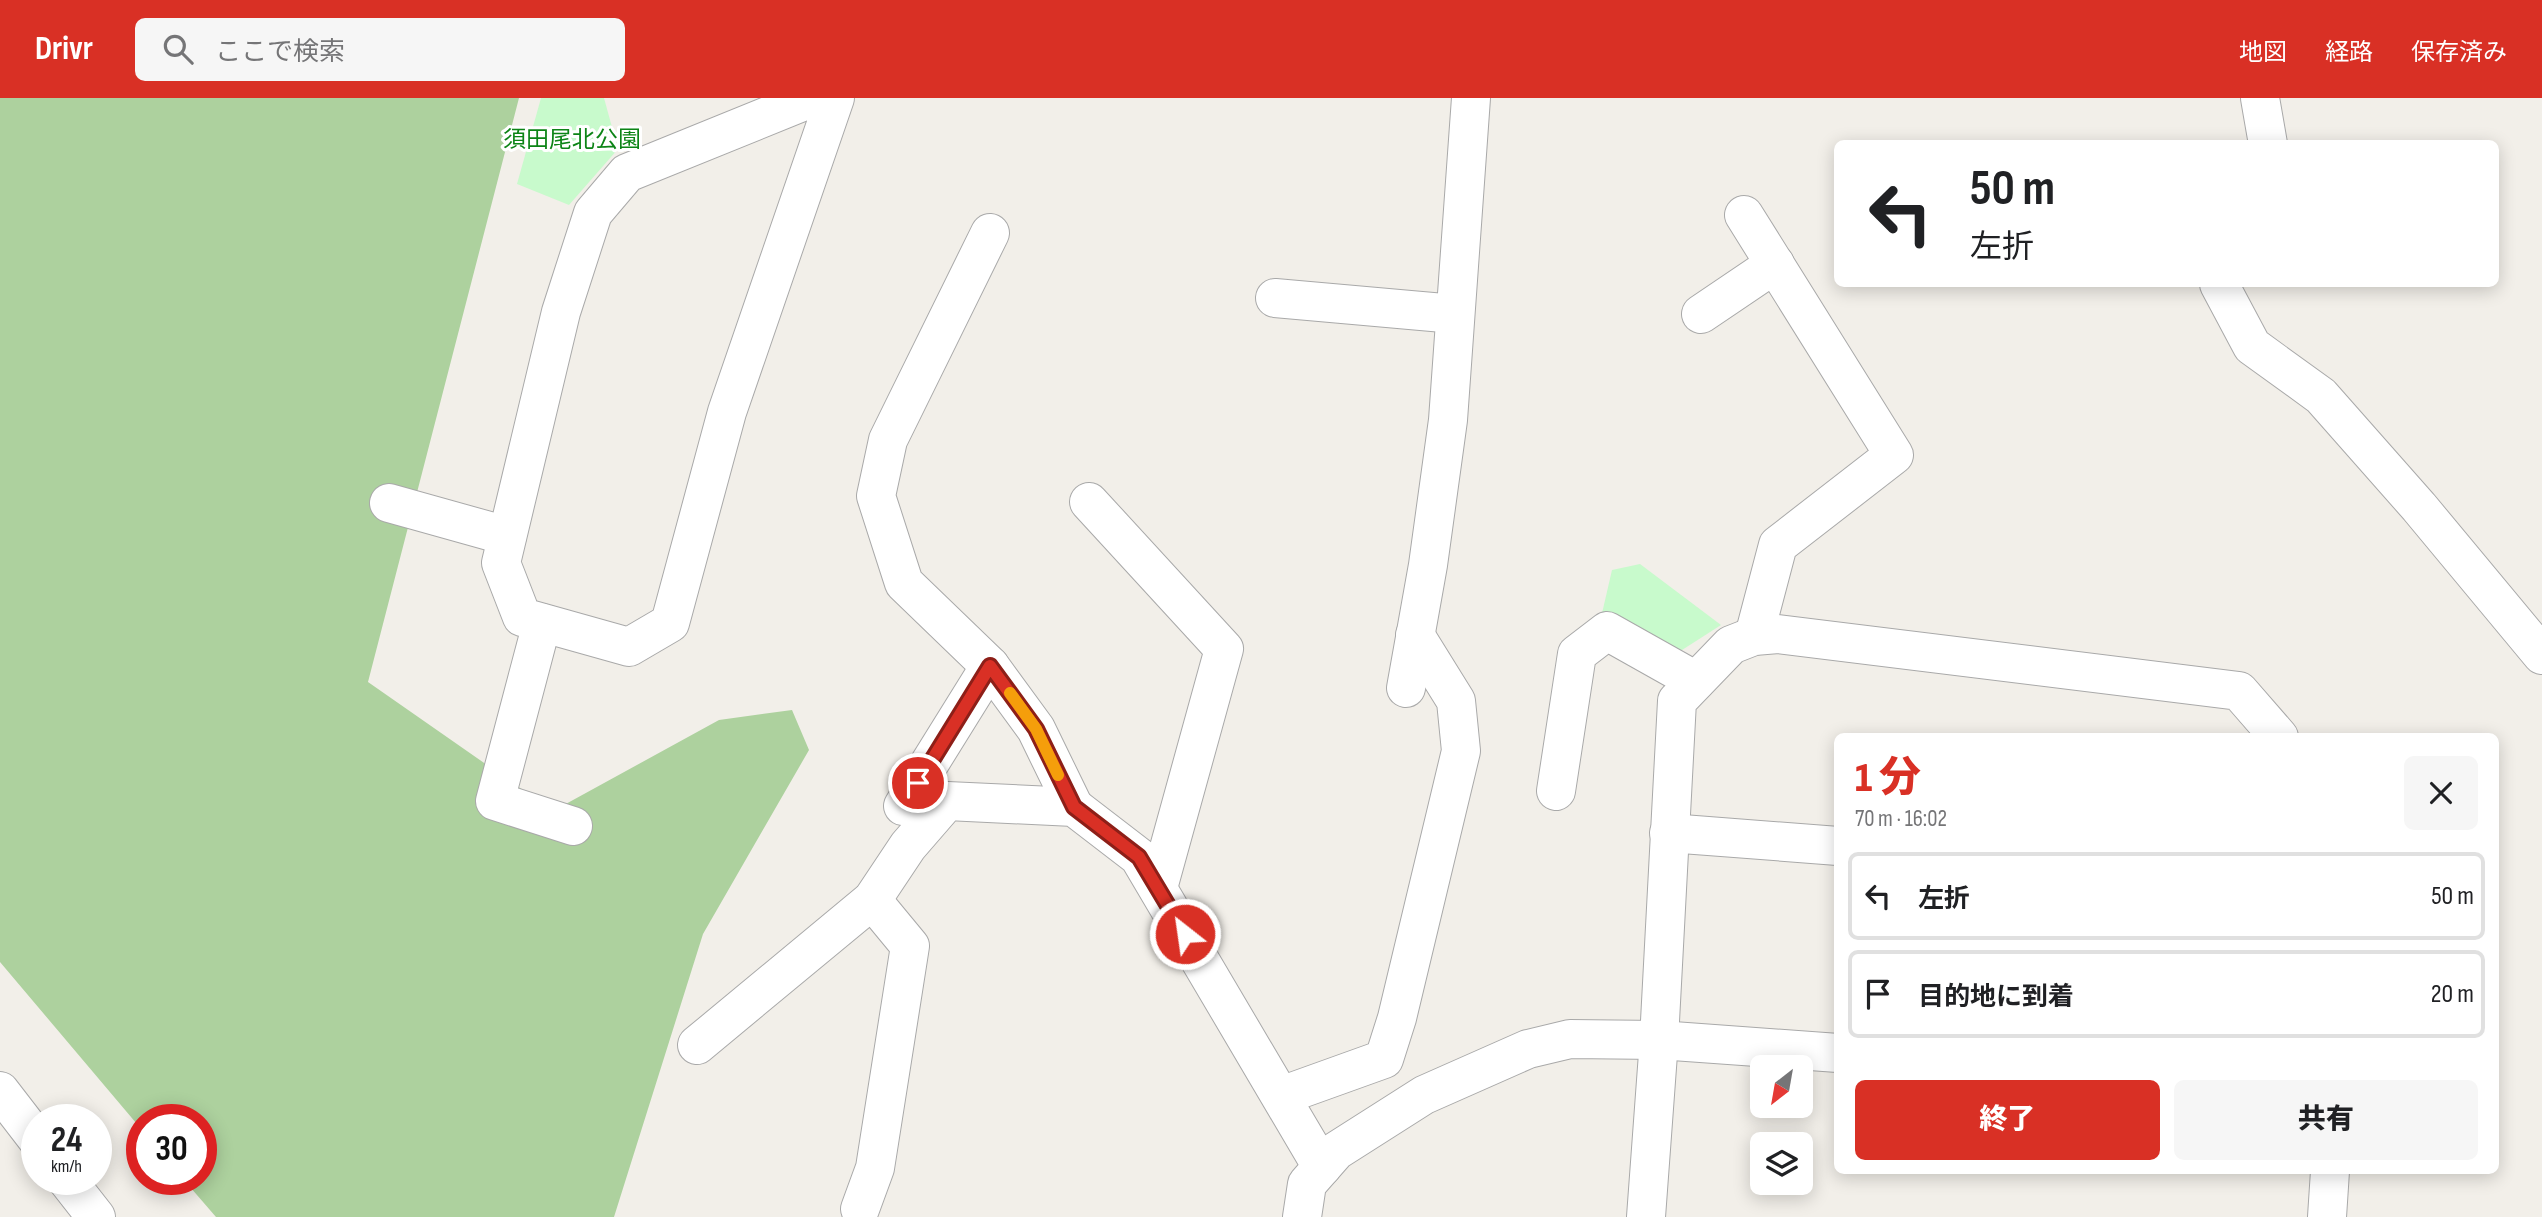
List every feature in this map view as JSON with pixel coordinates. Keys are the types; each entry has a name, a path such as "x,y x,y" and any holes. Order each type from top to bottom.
{"street":[{"path":"812,98 627,173 593,213 561,312 501,563 522,617 629,647 670,624 727,412 835,98"},
{"path":"1406,688 1448,420 1471,98"},
{"path":"2260,98 2267,140"},
{"path":"1744,215 1894,454 1778,545 1754,636"},
{"path":"990,233 888,440 876,496 904,583 990,666 1036,729 1074,807 1139,857 1322,1167"},
{"path":"1701,314 1774,264"},
{"path":"2221,287 2252,346 2321,396 2419,507 2542,655"},
{"path":"1275,298 1455,314"},
{"path":"1089,502 1224,649 1158,888"},
{"path":"389,503 507,536"},
{"path":"542,623 495,801 573,826"},
{"path":"1556,791 1577,654 1607,631 1696,681"},
{"path":"1646,1217 1659,1040 1677,701 1731,645 1754,636 1778,634 2239,691 2276,733"},
{"path":"1281,1096 1384,1059 1397,1018 1461,751 1456,701 1415,635"},
{"path":"903,806 990,666"},
{"path":"697,1045 872,900 908,846 947,801 1074,807"},
{"path":"1669,833 1834,846"},
{"path":"860,1209 875,1168 910,946 872,900"},
{"path":"1302,1217 1307,1184 1336,1151 1424,1095 1528,1049 1570,1039 1659,1040 1834,1053"},
{"path":"0,1091 21,1118"},
{"path":"2327,1217 2330,1174"},
{"path":"79,1195 96,1217"}],"green space":[{"path":"0,98 519,98 368,682 553,811 719,720 792,710 809,750 703,934 614,1217 216,1217 197,1195 217,1195 217,1104 126,1104 126,1111 0,962"},
{"name":"須田尾北公園","path":"541,98 604,98 618,149 569,205 517,184"},
{"path":"1640,564 1721,625 1668,659 1600,622 1612,570"}],"slow traffic":[{"path":"1010,693 1036,729 1058,775"}],"route":[{"path":"918,783 990,666 1036,729 1074,807 1139,857 1185,934"}]}
